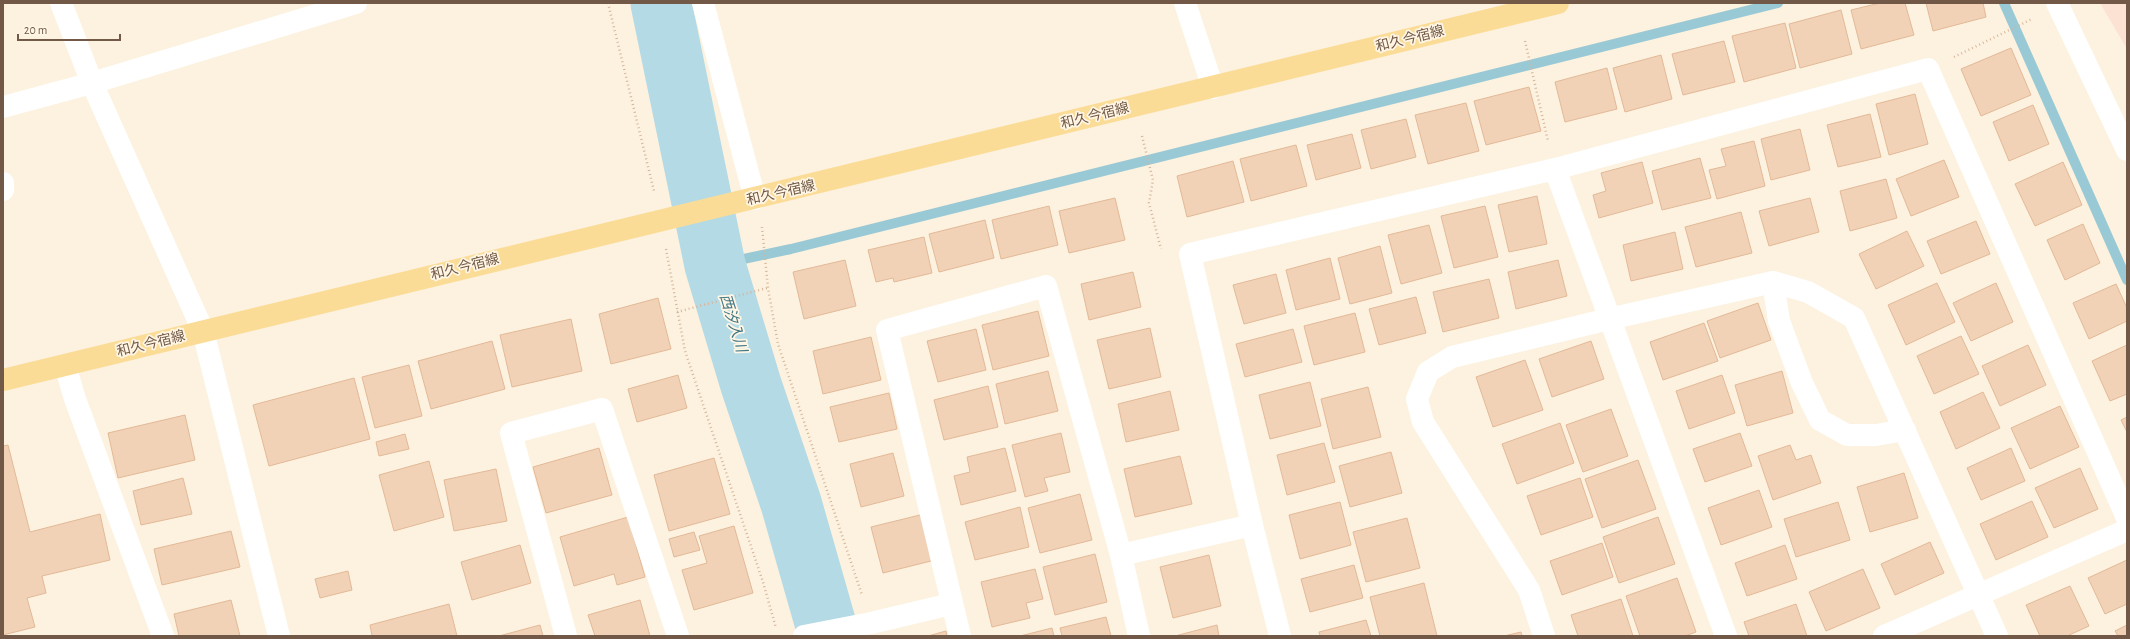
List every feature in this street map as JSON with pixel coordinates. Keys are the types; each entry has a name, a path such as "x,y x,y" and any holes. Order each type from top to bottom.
{"main road":[{"name":"和久今宿線","path":"3,380 669,218 748,201 1558,3"}],"street":[{"path":"60,3 92,83 203,332 214,367 279,636"},
{"path":"3,107 92,83 356,3"},
{"path":"703,3 748,201"},
{"path":"1185,3 1213,88"},
{"path":"2058,3 2127,150"},
{"path":"1280,636 1252,525 1190,254 1555,169 1928,68 2127,518"},
{"path":"1555,169 1726,636"},
{"path":"3,183 3,190"},
{"path":"1773,282 1779,321 1802,383 1820,420 1847,435 1876,435 1905,430"},
{"path":"1544,636 1529,590 1423,422 1417,398 1428,372 1452,357 1609,319 1773,282 1808,292 1854,318 1980,595 1997,636"},
{"path":"960,636 951,604 887,330 1046,286 1121,555 1139,636"},
{"path":"65,365 75,399 163,636"},
{"path":"566,636 512,433 602,409 678,636"},
{"path":"1121,555 1252,525"},
{"path":"1884,636 2127,530"},
{"path":"804,636 871,623 951,604"}],"path":[{"path":"608,3 669,218 677,312 685,351 763,582 776,629"},
{"path":"1928,68 2033,19"},
{"path":"1528,55 1555,169"},
{"path":"1142,136 1153,180"},
{"path":"748,201 762,230 768,288 778,344 871,623"},
{"path":"677,312 768,288"}],"shaded area":[{"path":"2100,3 2127,3 2127,49"}],"building":[{"path":"1880,3 1905,3 1914,35 1861,49 1851,10"},
{"path":"1926,3 1983,3 1986,17 1933,31"},
{"path":"1841,10 1852,54 1800,68 1789,24"},
{"path":"1785,23 1796,68 1744,82 1732,36"},
{"path":"1724,41 1735,82 1683,95 1672,54"},
{"path":"2011,48 2031,95 1981,116 1961,69"},
{"path":"1661,55 1672,99 1625,112 1613,68"},
{"path":"1607,68 1617,109 1565,122 1555,82"},
{"path":"1529,87 1541,131 1486,145 1474,101"},
{"path":"1915,94 1928,144 1889,155 1876,104"},
{"path":"1466,103 1479,151 1428,164 1415,115"},
{"path":"2033,105 2049,144 2009,161 1993,122"},
{"path":"1870,114 1881,157 1838,167 1827,125"},
{"path":"1406,119 1416,157 1371,169 1361,130"},
{"path":"1800,129 1810,170 1771,180 1761,139"},
{"path":"1352,134 1361,168 1316,180 1307,145"},
{"path":"1754,141 1765,186 1717,199 1709,170 1726,166 1721,149"},
{"path":"1296,145 1307,186 1251,201 1240,159"},
{"path":"1700,158 1711,198 1662,210 1652,171"},
{"path":"1944,160 1959,197 1911,216 1896,179"},
{"path":"1233,161 1244,202 1187,217 1177,176"},
{"path":"1642,162 1653,203 1599,218 1593,195 1606,191 1601,173"},
{"path":"2063,162 2082,205 2035,226 2015,184"},
{"path":"1886,179 1897,218 1850,231 1840,191"},
{"path":"1537,196 1547,244 1509,252 1498,205"},
{"path":"1115,198 1125,240 1069,253 1059,211"},
{"path":"1810,198 1819,232 1769,246 1759,211"},
{"path":"1049,206 1058,245 1001,259 992,220"},
{"path":"1485,206 1498,257 1454,268 1441,216"},
{"path":"1741,212 1752,253 1696,267 1685,227"},
{"path":"985,220 994,258 939,272 929,234"},
{"path":"1976,221 1990,254 1941,274 1927,241"},
{"path":"2083,224 2100,263 2065,280 2047,240"},
{"path":"1429,225 1442,273 1401,284 1388,235"},
{"path":"1907,231 1924,266 1876,289 1859,254"},
{"path":"1675,232 1683,269 1631,281 1623,245"},
{"path":"924,237 932,273 894,282 893,278 876,282 868,250"},
{"path":"1380,246 1392,293 1350,304 1338,258"},
{"path":"1330,258 1340,299 1296,310 1286,270"},
{"path":"845,260 856,306 804,319 793,272"},
{"path":"1558,260 1567,296 1516,309 1508,272"},
{"path":"1133,272 1141,307 1089,320 1081,284"},
{"path":"1276,274 1286,313 1244,324 1233,285"},
{"path":"1489,279 1499,318 1443,332 1433,292"},
{"path":"1937,283 1955,322 1906,345 1888,305"},
{"path":"1996,283 2013,322 1971,341 1953,303"},
{"path":"2116,284 2127,308 2127,321 2089,339 2073,303"},
{"path":"1416,297 1426,333 1379,345 1369,309"},
{"path":"658,298 671,349 611,364 599,314"},
{"path":"1758,303 1771,340 1720,358 1707,321"},
{"path":"1038,311 1049,356 993,370 982,325"},
{"path":"1355,313 1365,352 1314,365 1304,326"},
{"path":"571,319 582,371 512,387 500,335"},
{"path":"1704,323 1718,361 1663,380 1650,342"},
{"path":"1150,328 1161,377 1109,389 1097,340"},
{"path":"976,329 986,370 938,382 927,341"},
{"path":"1293,329 1302,362 1245,377 1236,344"},
{"path":"1961,336 1979,374 1934,394 1917,356"},
{"path":"871,337 881,380 823,394 813,351"},
{"path":"492,341 505,389 431,409 418,361"},
{"path":"1591,341 1604,379 1552,397 1539,359"},
{"path":"2028,345 2046,385 2000,406 1982,366"},
{"path":"2127,345 2127,394 2110,401 2092,361"},
{"path":"1525,360 1543,410 1493,427 1476,377"},
{"path":"409,365 422,416 375,428 362,377"},
{"path":"1048,371 1058,411 1005,424 996,384"},
{"path":"1782,371 1793,413 1747,426 1735,385"},
{"path":"678,375 687,408 637,422 628,389"},
{"path":"1722,375 1735,413 1689,429 1676,391"},
{"path":"354,378 370,439 269,466 253,405"},
{"path":"1310,382 1321,426 1270,439 1259,395"},
{"path":"988,386 998,427 944,440 934,400"},
{"path":"1368,387 1381,437 1333,449 1321,399"},
{"path":"1170,391 1179,430 1126,442 1118,404"},
{"path":"1983,392 2000,428 1956,449 1940,412"},
{"path":"889,393 897,429 839,442 830,407"},
{"path":"2060,406 2079,447 2030,469 2011,428"},
{"path":"1611,409 1628,456 1583,472 1566,425"},
{"path":"185,415 195,460 118,478 108,433"},
{"path":"2127,417 2127,432 2121,420"},
{"path":"1560,423 1574,463 1517,484 1502,444"},
{"path":"1061,433 1070,472 1044,478 1048,491 1025,497 1012,445"},
{"path":"1740,433 1752,466 1705,482 1693,449"},
{"path":"405,434 409,449 379,456 376,442"},
{"path":"1324,443 1335,482 1287,495 1277,455"},
{"path":"8,445 30,532 100,514 110,560 42,576 46,593 27,598 35,627 3,635 3,446"},
{"path":"1790,445 1796,460 1811,455 1821,483 1773,500 1758,456"},
{"path":"599,448 612,495 546,513 533,467"},
{"path":"1005,448 1016,491 961,505 954,476 970,472 967,457"},
{"path":"2011,448 2025,481 1981,500 1967,468"},
{"path":"1391,452 1402,493 1350,507 1339,466"},
{"path":"893,453 904,496 861,507 850,464"},
{"path":"1180,456 1192,504 1135,517 1124,469"},
{"path":"714,458 730,514 669,531 654,475"},
{"path":"1638,460 1656,509 1602,528 1585,479"},
{"path":"429,461 444,517 394,531 379,475"},
{"path":"2080,468 2098,509 2054,528 2035,488"},
{"path":"496,469 507,521 454,531 444,480"},
{"path":"1904,473 1918,518 1870,532 1857,487"},
{"path":"183,478 192,514 141,525 133,491"},
{"path":"1580,478 1593,517 1541,535 1527,496"},
{"path":"1759,490 1772,527 1721,545 1708,508"},
{"path":"1080,494 1092,540 1040,553 1028,508"},
{"path":"2032,501 2048,537 1996,560 1980,524"},
{"path":"1340,502 1351,545 1300,559 1289,515"},
{"path":"1838,502 1850,540 1796,557 1784,519"},
{"path":"1020,507 1029,547 975,560 965,522"},
{"path":"924,514 935,560 883,573 871,527"},
{"path":"628,517 645,577 617,585 614,574 574,586 560,537"},
{"path":"1658,517 1675,564 1619,583 1603,537"},
{"path":"1407,518 1420,568 1366,582 1353,532"},
{"path":"734,526 753,593 694,610 682,570 707,563 699,536"},
{"path":"231,531 240,567 162,585 154,549"},
{"path":"694,532 700,550 674,557 669,539"},
{"path":"1930,542 1944,573 1895,595 1881,564"},
{"path":"1602,543 1613,577 1562,595 1550,561"},
{"path":"520,545 531,583 472,600 461,562"},
{"path":"1785,545 1797,579 1747,596 1735,563"},
{"path":"1095,554 1107,602 1055,615 1043,567"},
{"path":"1209,555 1221,606 1173,618 1160,567"},
{"path":"2127,560 2127,604 2105,614 2088,578"},
{"path":"1354,565 1363,598 1310,612 1301,579"},
{"path":"1035,569 1043,599 1026,603 1030,618 992,627 981,582"},
{"path":"1863,569 1880,608 1826,631 1809,592"},
{"path":"348,571 352,590 320,598 315,579"},
{"path":"1677,578 1696,632 1685,636 1640,636 1626,596"},
{"path":"1424,583 1437,636 1380,636 1370,597"},
{"path":"2070,586 2089,626 2067,636 2040,636 2026,605"},
{"path":"1621,599 1633,636 1578,636 1571,615"},
{"path":"231,600 240,636 179,636 174,614"},
{"path":"640,600 650,636 595,636 588,615"},
{"path":"449,604 457,636 372,636 370,625"},
{"path":"1796,604 1807,636 1749,636 1744,622"},
{"path":"1106,617 1111,636 1062,636 1060,628"},
{"path":"1366,620 1371,636 1320,636 1319,632"},
{"path":"540,625 543,636 499,636"},
{"path":"1217,625 1219,636 1175,636"},
{"path":"2127,625 2127,636 2118,636 2115,631"},
{"path":"1052,628 1054,636 1020,636"},
{"path":"946,631 947,636 928,636"},
{"path":"1521,632 1522,636 1504,636"}],"waterway":[{"name":"西汐入川","path":"661,3 715,265 751,385 791,503 829,636"},
{"path":"715,265 791,249 1778,3"},
{"path":"2004,3 2127,280"}]}
